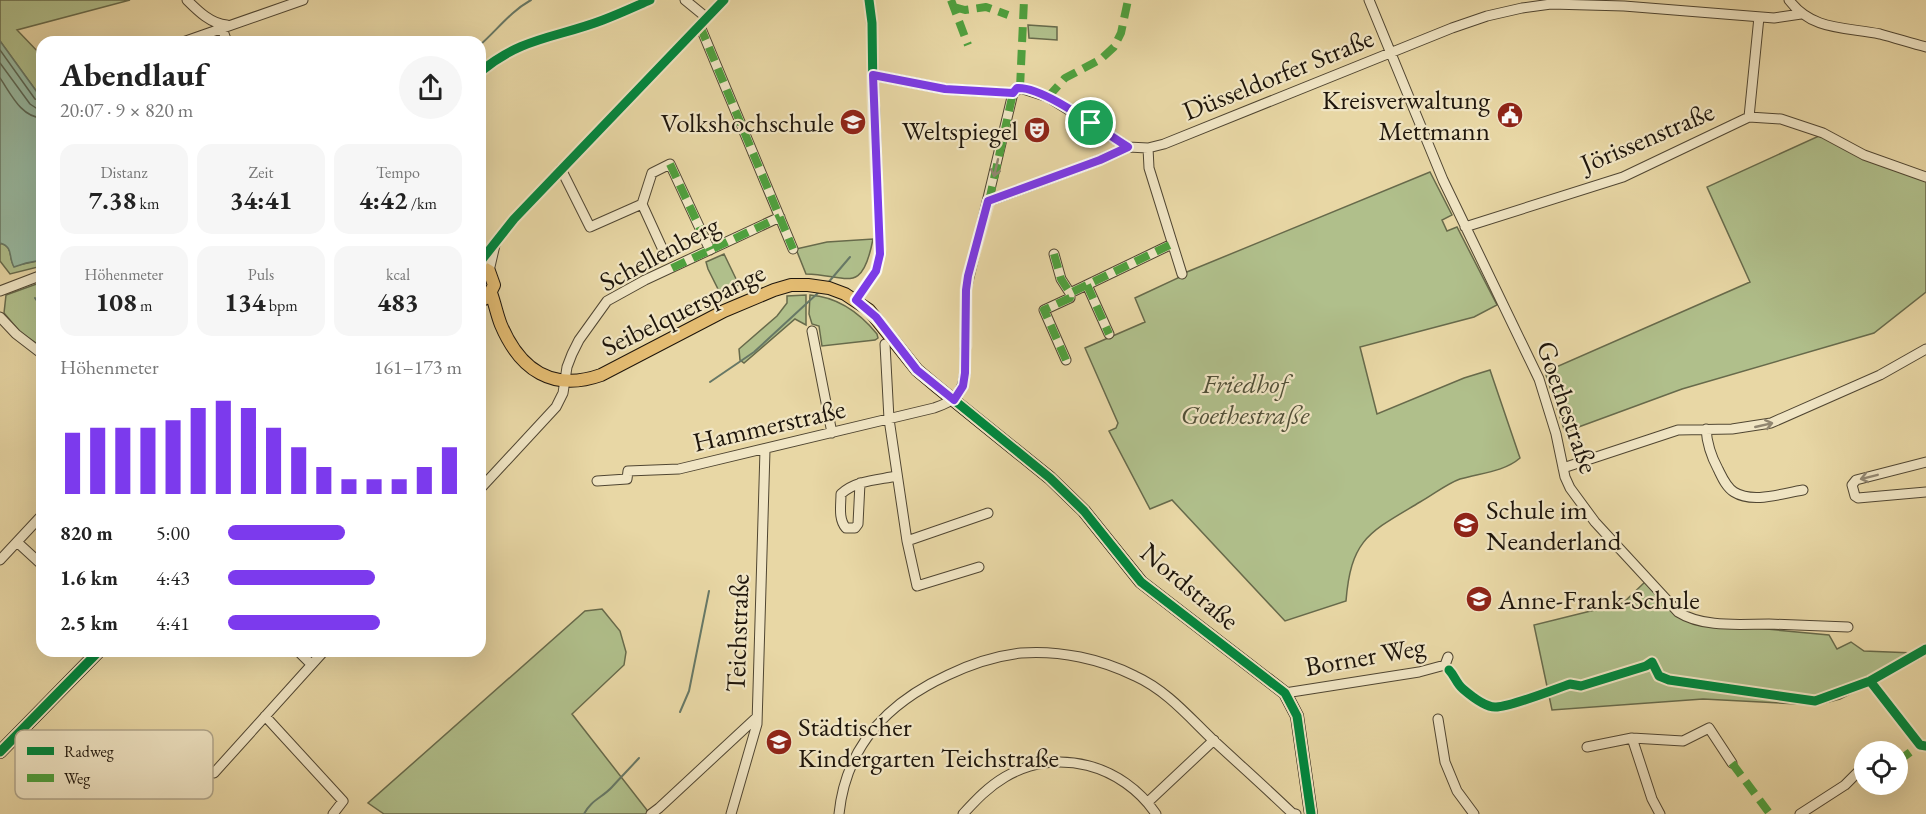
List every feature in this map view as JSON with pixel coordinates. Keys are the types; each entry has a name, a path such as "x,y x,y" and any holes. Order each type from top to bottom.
{"main road":[{"path":"486,271 494,285 486,296"},
{"name":"Seibelquerspange","path":"565,381 586,380 605,373 724,311 791,285 803,284 835,290 856,300"},
{"name":"Nordstraße","path":"856,300 876,317 917,370 1050,478 1084,511 1141,582 1285,693 1297,716 1311,814"},
{"path":"486,302 515,350 525,361 542,374 565,381"},
{"path":"22,730 93,657"},
{"path":"0,752 15,737"}],"street":[{"path":"187,0 196,10 226,27"},
{"path":"200,36 303,0"},
{"path":"486,68 524,44 602,21 650,0"},
{"path":"685,0 703,22 793,249"},
{"path":"486,261 514,219 724,0"},
{"name":"Goethestraße","path":"1368,0 1443,180 1539,379 1556,434 1563,468 1570,488 1581,504 1678,612 1685,616 1697,621 1724,623 1848,627"},
{"path":"1789,0 1801,14"},
{"name":"Düsseldorfer Straße","path":"873,75 945,89 1013,93 1017,88 1023,88 1048,97 1128,147 1148,148 1164,144 1452,28 1487,16 1551,4 1606,3 1783,18 1801,14 1825,25 1878,34 1926,47"},
{"path":"856,300 876,271 880,254 871,14"},
{"name":"Jörissenstraße","path":"1466,227 1623,177 1749,117 1759,17"},
{"path":"226,27 227,36"},
{"path":"954,400 963,386 968,276 1013,93"},
{"path":"1749,117 1780,119 1823,133 1864,155 1926,177"},
{"path":"988,201 1100,160 1128,147"},
{"path":"1148,148 1149,168 1182,274"},
{"path":"561,169 590,227 642,204 652,173 670,164 710,250"},
{"name":"Schellenberg","path":"642,204 663,250"},
{"name":"Schellenberg","path":"486,483 556,407 563,393 567,367 575,348 607,301 780,217"},
{"path":"1070,293 1172,244"},
{"path":"1054,254 1061,279 1070,293 1070,298 1044,310 1066,360"},
{"path":"0,291 36,277"},
{"path":"1087,285 1109,334"},
{"path":"0,317 16,334 36,349"},
{"path":"812,331 832,433"},
{"path":"885,344 889,419 907,541 917,586 979,567"},
{"path":"1563,468 1678,430 1744,428 1772,423 1880,375 1926,350"},
{"name":"Hammerstraße","path":"597,481 627,479 628,471 679,470 934,408 954,400"},
{"path":"1706,429 1707,445 1712,459 1726,484 1734,492 1756,497 1803,490"},
{"name":"Teichstraße","path":"731,814 757,717 765,450"},
{"path":"1926,462 1856,480 1852,485 1857,498 1926,492"},
{"path":"860,483 897,476"},
{"path":"907,541 988,513"},
{"path":"0,560 36,521"},
{"path":"17,542 36,559"},
{"path":"839,814 842,789 852,762 868,736 897,705 928,685 972,664 1021,653 1062,654 1094,660 1136,676 1167,695 1296,814"},
{"path":"304,657 311,664"},
{"path":"214,773 318,657"},
{"name":"Borner Weg","path":"1285,693 1419,672 1445,665 1448,657"},
{"path":"265,716 343,801 333,814"},
{"path":"651,814 757,717"},
{"path":"1438,719 1445,762 1457,791 1474,814"},
{"path":"1587,747 1632,738 1683,741 1709,728 1732,763"},
{"path":"1632,738 1649,791 1660,814"},
{"path":"1148,802 1214,740"},
{"path":"963,814 984,791 1006,776 1021,769 1062,761 1098,767 1125,781 1148,802 1156,814"},
{"path":"1800,814 1845,785 1854,776"}],"green space":[{"path":"0,0 130,0 17,30 36,50 36,91 0,41"},
{"path":"1028,25 1057,27 1057,40 1029,38"},
{"path":"1821,135 1926,180 1926,292 1874,333 1682,389 1565,432 1546,375 1547,371 1750,282 1707,187"},
{"name":"Friedhof Goethestraße","path":"1430,172 1452,215 1442,220 1447,231 1457,227 1497,305 1474,317 1360,347 1377,414 1464,378 1490,370 1520,458 1499,469 1455,481 1388,521 1366,539 1358,550 1349,580 1346,601 1285,621 1172,500 1150,509 1109,431 1116,428 1118,423 1085,348 1145,322 1135,298 1182,274"},
{"path":"873,239 864,269 851,278 806,274 796,249 827,242"},
{"path":"0,243 9,250 14,266 36,261 36,268 10,274 0,261"},
{"path":"724,254 739,285 720,293 706,262"},
{"path":"36,284 36,343 21,333 4,313 6,295"},
{"path":"806,295 806,325 795,319 744,363 740,360 739,349 777,316 787,303 787,296"},
{"path":"810,295 830,299 847,307 870,326 878,338 822,346 819,326 812,324 809,314"},
{"path":"1647,580 1684,620 1829,635 1837,649 1851,642 1864,651 1914,653 1918,660 1840,699 1817,705 1703,699 1552,710 1534,625 1623,603"},
{"path":"602,609 620,631 626,652 624,665 572,714 650,814 384,814 368,803 585,611"}],"water":[{"path":"0,41 36,91 36,261 14,267 9,250 0,243"}],"waterway":[{"path":"486,39 511,15 531,0"},
{"path":"827,284 850,257"},
{"path":"710,382 754,352 819,292"},
{"path":"680,712 689,691 709,591"},
{"path":"584,814 639,758"}],"marked path":[{"path":"951,0 968,45"},
{"path":"1020,88 1024,0"},
{"path":"1048,97 1065,78 1101,59 1114,47 1121,33 1128,0"},
{"path":"954,7 965,10 986,7 1008,15"},
{"path":"700,26 793,249"},
{"path":"989,201 1013,93"},
{"path":"670,164 710,250"},
{"path":"672,268 780,217"},
{"path":"1054,254 1061,279 1070,293 1172,244"},
{"path":"1087,285 1109,334"},
{"path":"1066,360 1044,310 1070,298 1070,293"},
{"path":"1908,754 1920,745"},
{"path":"1732,763 1770,814"}],"cycle path":[{"path":"486,67 495,60 525,45 603,20 650,0"},
{"path":"486,254 514,219 724,0"},
{"path":"869,0 872,23 880,249 876,271 856,300 880,322 917,370 1050,478 1084,511 1141,582 1285,693 1297,716 1311,814"},
{"path":"966,346 968,276 989,201"},
{"path":"1449,670 1469,694 1482,703 1495,707 1570,684 1581,686 1646,666 1652,662 1659,676 1669,680 1815,701 1870,681 1926,649"},
{"path":"22,730 93,657"},
{"path":"1870,681 1920,745 1926,746"},
{"path":"0,752 15,737"}],"place":[{"name":"Kreisverwaltung Mettmann","path":"1510,115"},
{"name":"Volkshochschule","path":"853,122"},
{"name":"Weltspiegel","path":"1037,130"},
{"name":"Schule im Neanderland","path":"1466,525"},
{"name":"Anne-Frank-Schule","path":"1479,599"},
{"name":"Städtischer Kindergarten Teichstraße","path":"779,742"}],"route":[{"path":"873,75 945,89 1013,93 1017,88 1023,88 1048,97 1091,123 1128,147 1100,160 988,201 968,276 965,373 963,386 954,400 917,370 876,317 856,300 876,271 880,254 873,75"}]}
